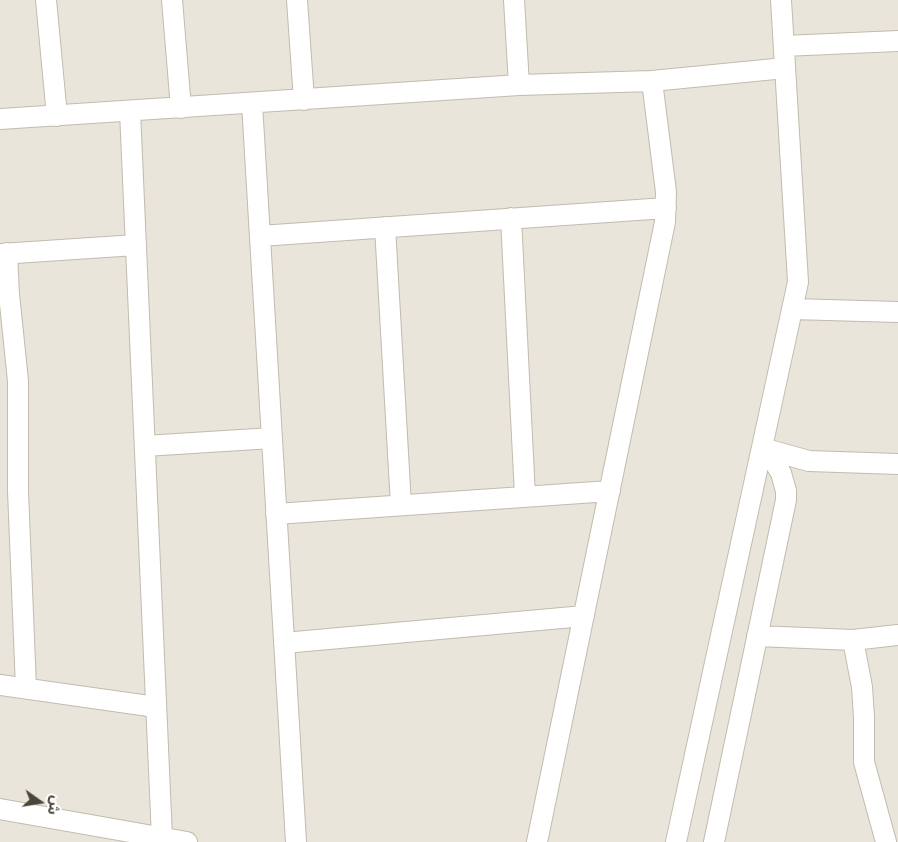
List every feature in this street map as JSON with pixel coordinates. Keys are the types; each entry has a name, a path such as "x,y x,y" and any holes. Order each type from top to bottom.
{"street":[{"path":"46,0 57,116"},
{"path":"172,0 181,108"},
{"path":"297,0 304,100"},
{"path":"514,0 519,85"},
{"path":"676,842 798,282 781,0"},
{"path":"784,46 898,41"},
{"path":"0,119 519,85 652,80 785,68"},
{"path":"537,842 666,222 666,192 652,80"},
{"path":"252,103 296,842"},
{"path":"130,111 162,838"},
{"path":"260,236 666,208"},
{"path":"511,218 526,496"},
{"path":"385,227 401,505"},
{"path":"26,688 18,491 9,381 9,294 4,254 136,245"},
{"path":"792,309 898,312"},
{"path":"144,446 272,438"},
{"path":"762,448 809,461 898,464"},
{"path":"714,842 786,500 786,491 781,473 762,448"},
{"path":"276,514 610,491"},
{"path":"284,643 584,616"},
{"path":"757,636 853,640 898,635"},
{"path":"853,640 862,687 864,762 886,842"},
{"path":"0,685 156,707"},
{"path":"0,809 95,834 162,838 187,842"}],"shaded area":[{"path":"0,0 898,0 898,842 0,842"}]}
